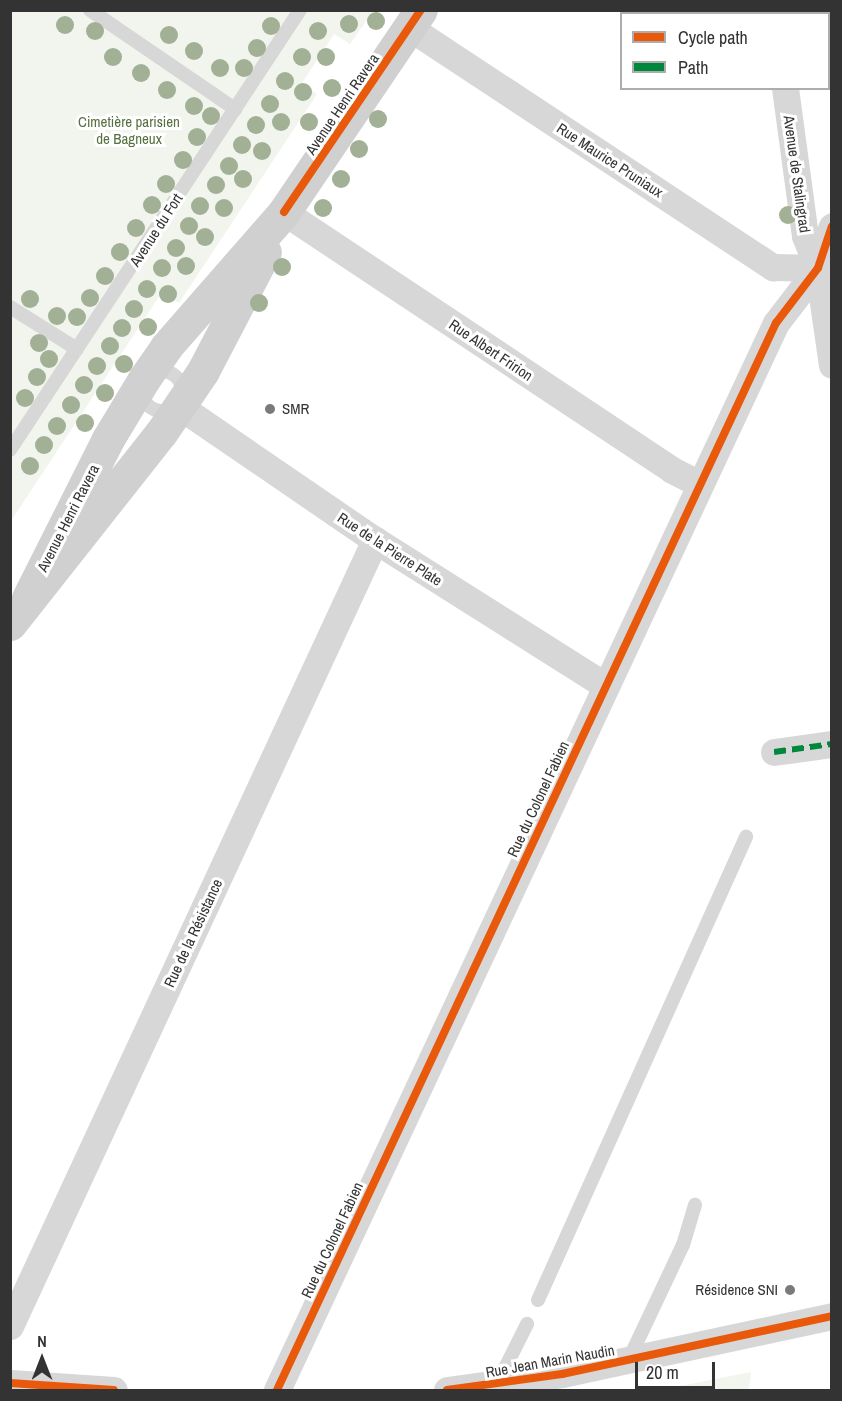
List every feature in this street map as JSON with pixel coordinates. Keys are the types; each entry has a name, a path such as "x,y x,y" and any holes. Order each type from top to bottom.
{"street":[{"name":"Avenue Henri Ravera","path":"19,611 108,439 144,379 166,347 284,212 416,19"},
{"name":"Rue Maurice Pruniaux","path":"416,19 773,267 825,259"},
{"name":"Avenue de Stalingrad","path":"785,90 805,236 825,259 831,365"},
{"name":"Avenue Henri Ravera","path":"19,611 141,462 203,371 284,212"},
{"name":"Rue Albert Fririon","path":"284,212 672,470 700,484"},
{"name":"Rue du Colonel Fabien","path":"277,1390 776,323 825,259 831,226"},
{"name":"Rue de la Pierre Plate","path":"179,406 375,540 606,686"},
{"name":"Rue de la Résistance","path":"10,1326 375,540"},
{"path":"774,752 831,744"},
{"name":"Rue Jean Marin Naudin","path":"447,1390 497,1384 628,1361 831,1316"},
{"path":"10,1383 114,1390"}],"lane":[{"path":"90,10 235,109"},
{"name":"Avenue du Fort","path":"10,450 300,10"},
{"path":"10,307 76,349"},
{"path":"158,371 174,375 182,390 179,406 163,412 149,407 141,394 144,379 158,371"},
{"path":"538,1300 746,837"},
{"path":"628,1361 683,1245 695,1205"},
{"path":"497,1384 527,1324"}],"green space":[{"name":"Cimetière parisien de Bagneux","path":"11,11 373,11 350,44 334,34 302,83 317,94 179,303 162,292 11,521"},
{"path":"751,1372 749,1390 660,1390"}],"marked path":[{"path":"774,752 832,744"}],"cycle path":[{"path":"284,212 421,10"},
{"path":"277,1390 776,323 818,268 832,226"},
{"path":"447,1390 562,1374 832,1316"},
{"path":"10,1383 114,1390"}],"place":[{"name":"SMR","path":"270,409"},
{"name":"Résidence SNI","path":"790,1290"}]}
